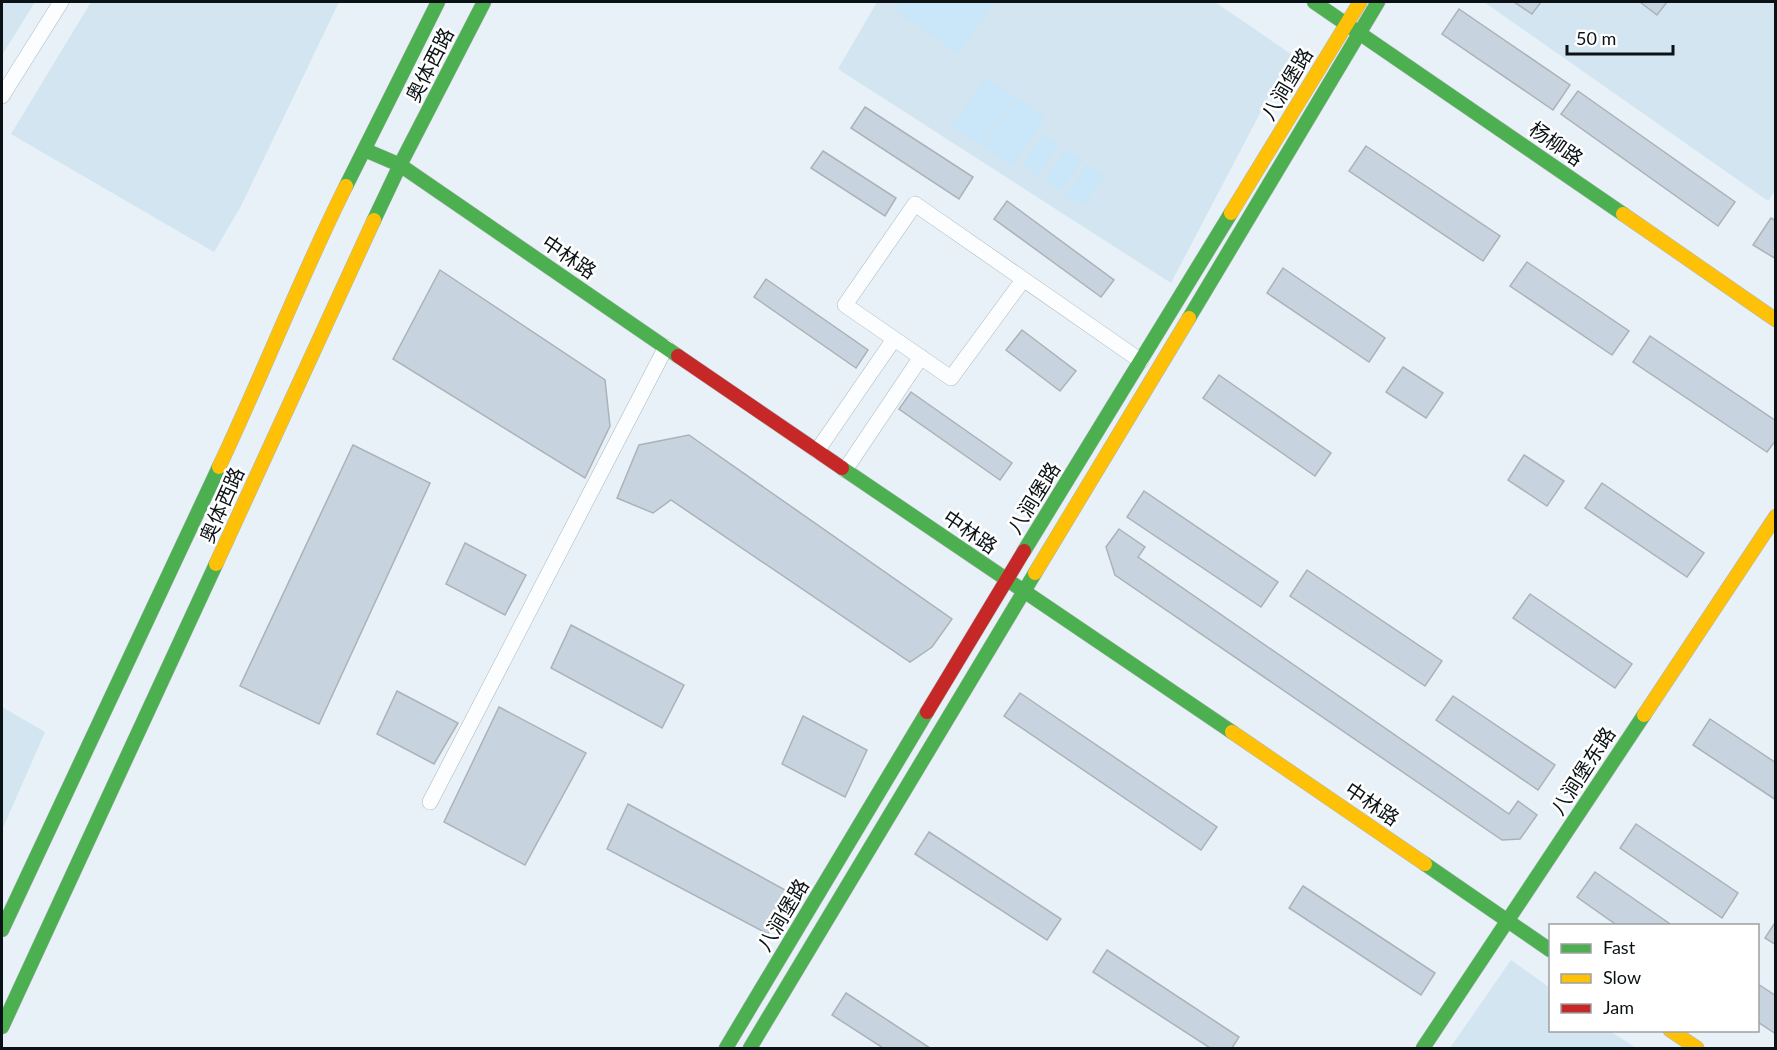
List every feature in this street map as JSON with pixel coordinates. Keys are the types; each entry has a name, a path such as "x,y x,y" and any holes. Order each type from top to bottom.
{"street":[{"path":"2,96 61,2"},
{"name":"奥体西路","path":"2,930 248,406 321,235 438,2"},
{"name":"奥体西路","path":"2,1027 400,165 484,2"},
{"name":"杨柳路","path":"1314,2 1776,320"},
{"name":"八涧堡路","path":"726,1048 1006,581 1360,2"},
{"name":"八涧堡路","path":"750,1048 1378,2"},
{"name":"中林路","path":"365,150 400,165 1006,581 1134,665 1549,949"},
{"path":"1023,279 951,378 845,305 915,204 1023,279 1141,361"},
{"path":"817,451 894,339"},
{"path":"430,802 666,348"},
{"path":"845,470 921,357"},
{"name":"八涧堡东路","path":"1423,1048 1776,516"},
{"path":"1673,1032 1697,1048"}],"shaded area":[{"path":"2,2 35,2 2,55"},
{"path":"91,2 339,2 241,206 214,252 11,134"},
{"path":"877,2 1215,2 1291,54 1171,283 838,69"},
{"path":"899,2 994,2 958,53 894,9"},
{"path":"1484,2 1775,2 1776,189 1768,201"},
{"path":"986,77 1015,97 981,146 952,126"},
{"path":"1017,97 1046,117 1012,166 984,146"},
{"path":"1043,134 1059,145 1038,176 1022,165"},
{"path":"1066,149 1082,161 1061,191 1045,180"},
{"path":"1087,164 1104,176 1083,206 1066,195"},
{"path":"2,707 45,732 2,830"},
{"path":"1511,960 1549,987 1549,1032 1612,1032 1636,1048 1450,1048"}],"building":[{"path":"1514,2 1541,2 1532,14"},
{"path":"1640,2 1667,2 1657,15"},
{"path":"1459,9 1570,85 1553,110 1442,34"},
{"path":"1578,91 1735,202 1718,226 1561,114"},
{"path":"865,107 973,177 959,199 851,128"},
{"path":"1366,146 1500,236 1483,261 1349,171"},
{"path":"823,151 896,198 885,216 811,168"},
{"path":"1007,201 1114,280 1101,297 994,219"},
{"path":"1771,218 1776,221 1776,259 1753,245"},
{"path":"1527,262 1629,331 1612,355 1510,286"},
{"path":"1283,268 1385,338 1369,362 1267,293"},
{"path":"440,270 605,380 610,426 585,478 393,359"},
{"path":"766,279 868,350 856,368 754,297"},
{"path":"1022,330 1076,371 1060,391 1006,350"},
{"path":"1650,336 1776,421 1776,440 1767,452 1633,362"},
{"path":"1403,367 1443,393 1426,418 1386,392"},
{"path":"1219,375 1331,453 1315,476 1203,398"},
{"path":"911,392 1012,463 1000,480 899,409"},
{"path":"689,435 952,619 932,647 910,662 671,500 653,513 617,498 639,445"},
{"path":"353,445 430,483 319,724 240,686"},
{"path":"1524,455 1564,481 1547,506 1508,480"},
{"path":"1602,483 1704,553 1687,577 1585,508"},
{"path":"1144,491 1278,582 1261,607 1127,517"},
{"path":"1119,529 1145,547 1138,557 1509,814 1518,801 1537,815 1520,839 1502,840 1115,575 1106,547"},
{"path":"465,543 526,575 505,615 446,584"},
{"path":"1307,570 1442,661 1425,686 1290,596"},
{"path":"1530,594 1632,664 1615,688 1513,618"},
{"path":"571,625 684,685 662,728 551,668"},
{"path":"397,691 458,723 434,764 377,734"},
{"path":"1020,693 1217,827 1201,850 1004,716"},
{"path":"1453,696 1555,765 1538,790 1436,720"},
{"path":"499,707 586,753 525,865 444,822"},
{"path":"803,716 867,750 845,797 782,764"},
{"path":"1710,719 1776,763 1776,800 1693,745"},
{"path":"628,804 787,891 768,934 607,849"},
{"path":"1636,824 1738,893 1722,918 1620,848"},
{"path":"929,832 1061,919 1047,940 915,854"},
{"path":"1595,872 1670,924 1615,924 1577,897"},
{"path":"1303,886 1435,973 1421,995 1289,908"},
{"path":"1776,921 1776,945 1765,938"},
{"path":"1107,950 1239,1037 1232,1048 1210,1048 1093,972"},
{"path":"1759,985 1776,996 1776,1034 1759,1023"},
{"path":"846,993 930,1048 883,1048 832,1015"}],"traffic: fast":[{"path":"346,186 438,2"},
{"path":"374,220 484,2"},
{"path":"1314,2 1623,214"},
{"path":"1189,318 1378,2"},
{"path":"365,150 400,165 678,356"},
{"path":"1024,551 1231,213"},
{"path":"2,930 219,467"},
{"path":"842,468 1232,732"},
{"path":"2,1027 216,564"},
{"path":"750,1048 1035,573"},
{"path":"726,1048 927,712"},
{"path":"1423,1048 1644,715"},
{"path":"1425,864 1549,949"}],"traffic: slow":[{"path":"1231,213 1360,2"},
{"path":"219,467 346,186"},
{"path":"1623,214 1776,320"},
{"path":"216,564 374,220"},
{"path":"1035,573 1189,318"},
{"path":"1644,715 1776,516"},
{"path":"1232,732 1425,864"},
{"path":"1673,1032 1697,1048"}],"traffic: jam":[{"path":"678,356 842,468"},
{"path":"927,712 1024,551"}]}
